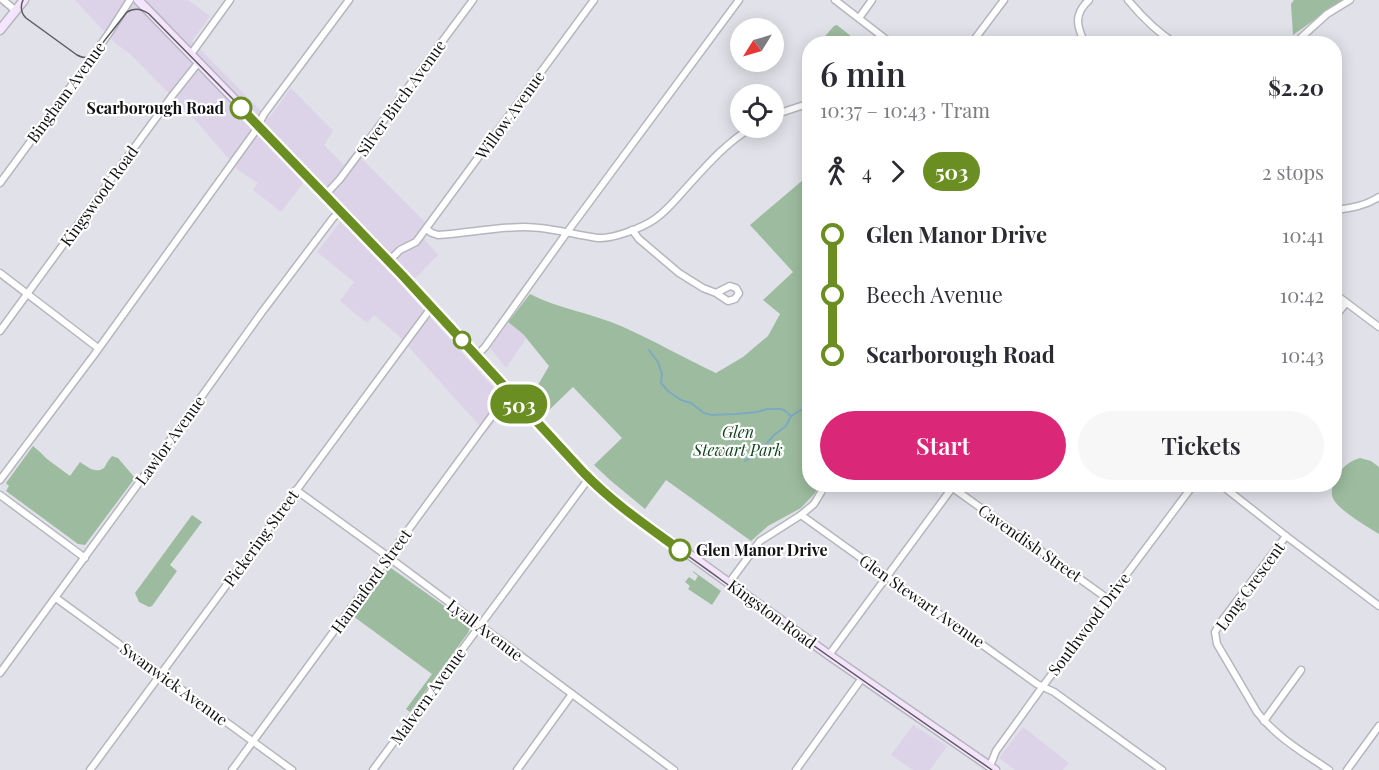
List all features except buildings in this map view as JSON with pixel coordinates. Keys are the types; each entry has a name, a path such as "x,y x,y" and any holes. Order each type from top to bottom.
{"main road":[{"path":"0,30 24,0"},
{"name":"Kingston Road","path":"138,0 327,193 590,478 626,509 991,769"}],"street":[{"path":"3,0 16,10"},
{"name":"Bingham Avenue","path":"0,183 80,74 130,0"},
{"path":"191,54 230,0"},
{"path":"0,480 349,0"},
{"name":"Silver Birch Avenue","path":"327,193 340,179 473,0"},
{"name":"Willow Avenue","path":"390,260 400,250 416,242 594,0"},
{"path":"477,355 511,312 739,0"},
{"path":"835,0 882,36"},
{"path":"859,18 872,0"},
{"path":"977,36 1004,0"},
{"path":"1082,36 1078,28 1078,19 1081,10 1089,0"},
{"path":"1128,0 1165,36"},
{"path":"1303,36 1327,14 1350,0"},
{"name":"Kingswood Road","path":"0,331 199,62"},
{"path":"784,111 802,105"},
{"path":"426,229 438,235 499,227 568,231 601,238 618,235 645,225 664,212 719,152 736,138"},
{"path":"1342,209 1366,204 1379,197"},
{"name":"Lawlor Avenue","path":"0,673 268,305 342,209"},
{"path":"632,230 639,239 679,273 716,293"},
{"path":"0,273 98,348"},
{"path":"1342,300 1379,327"},
{"path":"1342,308 1346,303"},
{"name":"Pickering Street","path":"90,770 433,307"},
{"name":"Hannaford Street","path":"232,770 505,398 512,392"},
{"name":"Malvern Avenue","path":"374,770 590,478"},
{"name":"Lyall Avenue","path":"296,490 673,770"},
{"path":"729,583 760,541 801,515 814,504 821,492"},
{"path":"829,655 950,492"},
{"name":"Cavendish Street","path":"962,492 1108,599"},
{"name":"Southwood Drive","path":"991,769 996,751 1188,492"},
{"path":"1230,492 1379,606"},
{"path":"0,495 85,558"},
{"name":"Glen Stewart Avenue","path":"801,515 1037,684 1162,770"},
{"name":"Long Crescent","path":"1286,536 1221,622 1215,632 1216,644 1264,721 1282,738 1329,770"},
{"name":"Swanwick Avenue","path":"56,598 292,770"},
{"path":"1264,721 1301,670"},
{"path":"796,770 862,678"},
{"path":"517,770 572,694"},
{"path":"1347,770 1379,726"}],"shaded area":[{"path":"75,0 188,0 210,16 192,41 264,114 269,118 291,88 333,131 324,145 344,165 352,154 363,160 425,222 418,232 438,255 405,289 509,405 486,433 398,335 374,315 367,323 340,301 354,282 317,252 341,221 304,182 281,212 253,190 258,183 238,170 197,122 129,53 115,43"},
{"path":"508,322 526,339 506,368 490,348"},
{"path":"913,725 947,746 930,770 913,770 891,755"},
{"path":"1023,727 1069,763 1063,770 1015,770 999,758"}],"green space":[{"path":"1294,0 1342,0 1293,35 1291,4"},
{"path":"837,25 851,36 825,36"},
{"name":"Glen Stewart Park","path":"802,181 802,492 816,492 801,508 768,526 751,541 666,480 645,509 610,480 594,465 622,438 573,387 547,412 532,395 549,366 523,334 508,322 530,294 552,304 621,326 716,373 743,357 768,336 780,314 763,300 793,272 750,225"},
{"path":"33,446 70,476 80,462 92,469 101,470 112,456 118,458 135,478 85,545 78,544 6,491 9,486 6,483"},
{"path":"1356,459 1371,461 1379,467 1379,534 1344,511 1332,496 1332,492 1342,492 1342,469"},
{"path":"192,515 202,522 170,565 177,571 152,606 149,607 139,602 135,593"},
{"path":"391,568 467,622 470,628 410,712 406,709 432,674 353,616 385,571"},
{"path":"693,571 721,591 712,605 688,589 690,586 685,582 689,577 695,581 698,576"}],"waterway":[{"path":"649,350 658,362 662,374 661,383 668,391 704,413 736,414 780,409 791,416"},
{"path":"745,461 757,454 774,435 786,426 791,416 802,410"}],"tram line":[{"path":"23,0 22,10 26,18 77,55 84,57 94,54 127,12 138,9 149,14 291,158 599,488 632,516 992,770"},
{"name":"503","path":"241,108 402,275 584,473 623,509 680,550"}],"place":[{"name":"Scarborough Road","path":"241,108"},
{"name":"Glen Manor Drive","path":"680,550"}]}
